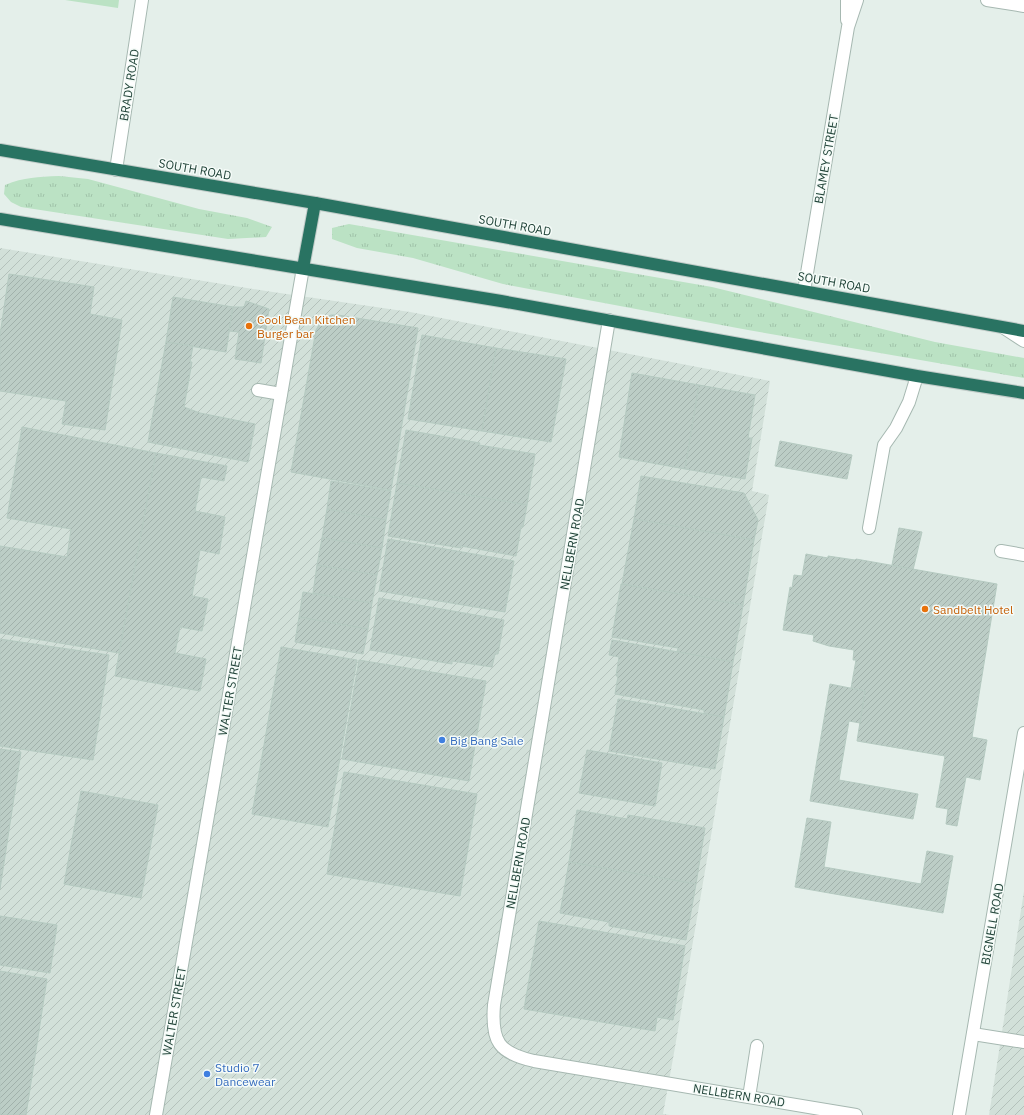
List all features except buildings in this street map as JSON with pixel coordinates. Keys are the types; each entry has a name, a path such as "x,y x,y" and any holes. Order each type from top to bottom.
{"highway":[{"name":"SOUTH ROAD","path":"0,150 315,203 1024,331"},
{"path":"303,268 315,203"},
{"path":"0,219 303,268 609,320 917,376 1024,393"}],"street":[{"name":"BRADY ROAD","path":"116,170 142,0"},
{"name":"BLAMEY STREET","path":"846,0 848,27"},
{"name":"BLAMEY STREET","path":"804,291 848,27 857,0"},
{"path":"987,0 1024,6"},
{"name":"WALTER STREET","path":"156,1115 303,268"},
{"name":"NELLBERN ROAD","path":"609,320 494,1005 492,1022 494,1032 505,1050 513,1055 525,1059 856,1115"},
{"path":"1004,328 1024,341"},
{"path":"869,528 884,445 896,428 909,402 917,376"},
{"path":"258,390 281,394"},
{"path":"1001,551 1024,555"},
{"name":"BIGNELL ROAD","path":"959,1115 1024,733"},
{"path":"973,1034 1024,1042"},
{"path":"749,1097 757,1046"}],"shaded area":[{"path":"0,248 266,291 410,312 770,381 752,491 769,495 663,1114 670,1115 0,1115"},
{"path":"1024,891 1024,1115 989,1115"}],"green space":[{"path":"65,0 119,0 118,8"},
{"path":"59,176 88,179 199,209 247,218 272,227 266,237 228,239 21,207 11,202 4,194 5,185 12,182 31,178"},
{"path":"349,224 712,287 935,342 1024,358 1024,378 748,330 503,284 413,258 357,248 332,239 332,228"}],"place":[{"name":"Cool Bean Kitchen Burger bar","path":"249,326"},
{"name":"Sandbelt Hotel","path":"925,609"},
{"name":"Big Bang Sale","path":"442,740"},
{"name":"Studio 7 Dancewear","path":"207,1074"}]}
